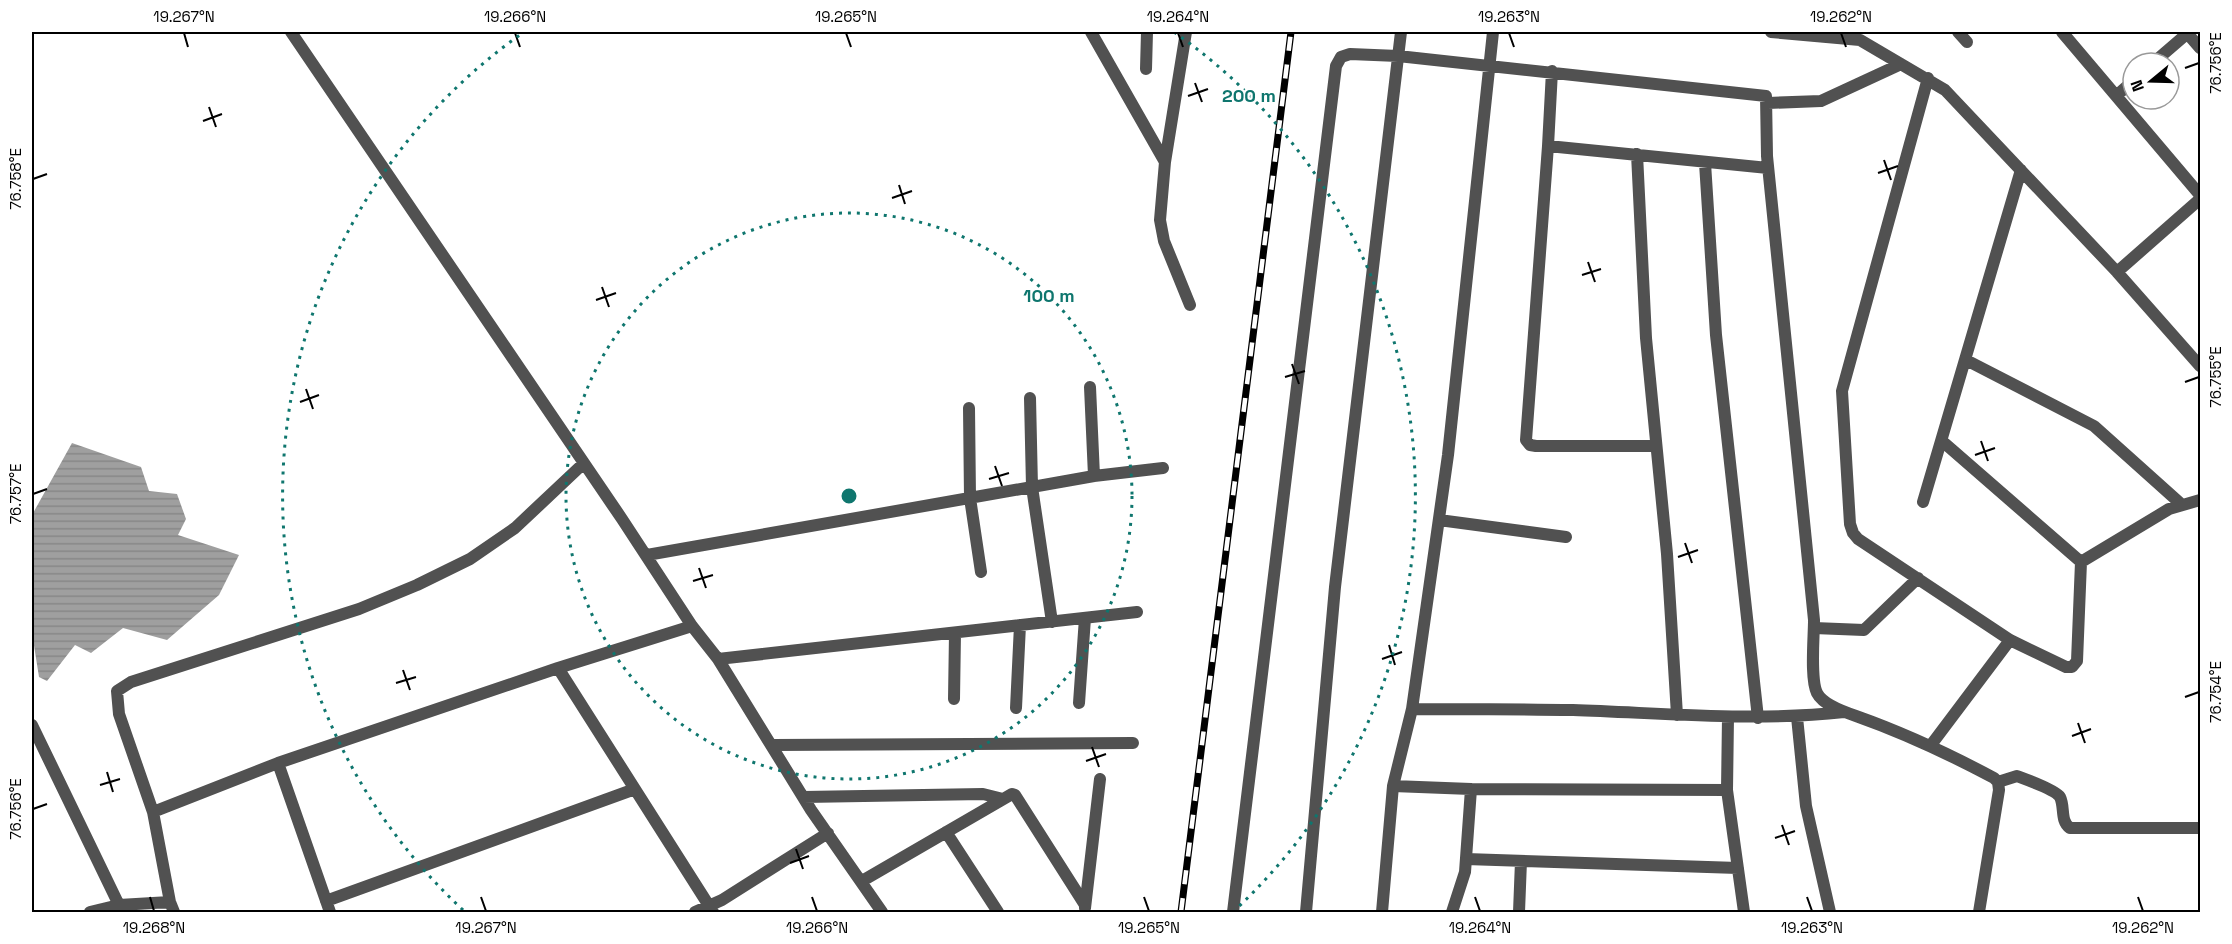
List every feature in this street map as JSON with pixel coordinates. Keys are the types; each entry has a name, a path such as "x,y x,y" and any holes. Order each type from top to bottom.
{"street":[{"path":"291,32 647,555 692,626 718,659 804,797 882,912"},
{"path":"1091,32 1165,162"},
{"path":"1146,69 1147,32"},
{"path":"1186,32 1165,162 1160,220 1161,232 1190,305"},
{"path":"1306,912 1335,587 1401,32"},
{"path":"1382,912 1393,786 1412,709 1449,444 1493,32"},
{"path":"1771,32 1857,36 1945,90 2117,272 2200,366"},
{"path":"1958,32 1967,42"},
{"path":"2062,32 2200,197 2117,272"},
{"path":"2167,51 2188,32 2200,48"},
{"path":"1233,912 1336,66 1341,57 1350,54 1398,56 1552,71 1767,96 1768,168 1789,357 1814,628 1814,675 1817,694 1822,700 1845,712 1931,745 1998,782 1999,790 1979,912"},
{"path":"1768,103 1821,101 1901,64"},
{"path":"1552,71 1526,440 1530,445 1536,446 1656,446"},
{"path":"1928,78 1842,391 1850,524 1858,538 2010,640 2066,667 2075,665 2081,562"},
{"path":"2116,96 2121,92"},
{"path":"1548,146 1768,168"},
{"path":"1637,154 1646,338 1667,554 1677,715"},
{"path":"1705,163 1716,335 1758,718"},
{"path":"1923,502 2020,170"},
{"path":"1966,360 2094,426 2181,504"},
{"path":"1090,387 1094,476"},
{"path":"1029,398 1032,487 1052,622"},
{"path":"969,408 970,498 981,572"},
{"path":"1942,441 2081,562"},
{"path":"90,912 119,905 172,907 153,812 119,714 117,691 131,682 359,609 417,585 470,559 515,528 584,463"},
{"path":"647,555 1094,476 1163,468"},
{"path":"2081,562 2181,504 2200,500"},
{"path":"1439,520 1566,537"},
{"path":"1814,628 1864,630 1918,579"},
{"path":"718,659 1137,612"},
{"path":"1079,703 1085,618"},
{"path":"1016,708 1020,625"},
{"path":"153,812 278,763 558,668 692,626"},
{"path":"954,699 955,633"},
{"path":"1931,745 2010,640"},
{"path":"558,668 711,910"},
{"path":"1412,709 1572,710 1758,718 1845,712"},
{"path":"1728,717 1727,790 1744,912"},
{"path":"1797,717 1806,806 1830,912"},
{"path":"32,725 119,905"},
{"path":"773,745 1133,743"},
{"path":"278,763 328,907 635,789"},
{"path":"1998,782 2017,776 2056,793 2061,800 2065,823 2070,828 2200,828"},
{"path":"1085,909 1100,779"},
{"path":"1393,786 1471,789 1727,790"},
{"path":"1452,912 1464,879 1471,789"},
{"path":"804,797 983,794 1003,799"},
{"path":"862,881 1012,794 1015,795 1085,909"},
{"path":"946,832 998,912"},
{"path":"695,912 711,910 828,833"},
{"path":"1466,859 1738,868"},
{"path":"1519,912 1521,861"}],"shaded area":[{"path":"72,443 141,467 149,491 177,494 186,519 178,535 239,555 219,595 167,640 123,628 91,653 75,645 47,681 39,677 32,633 32,515"}],"railway":[{"path":"1181,912 1291,32"}]}
